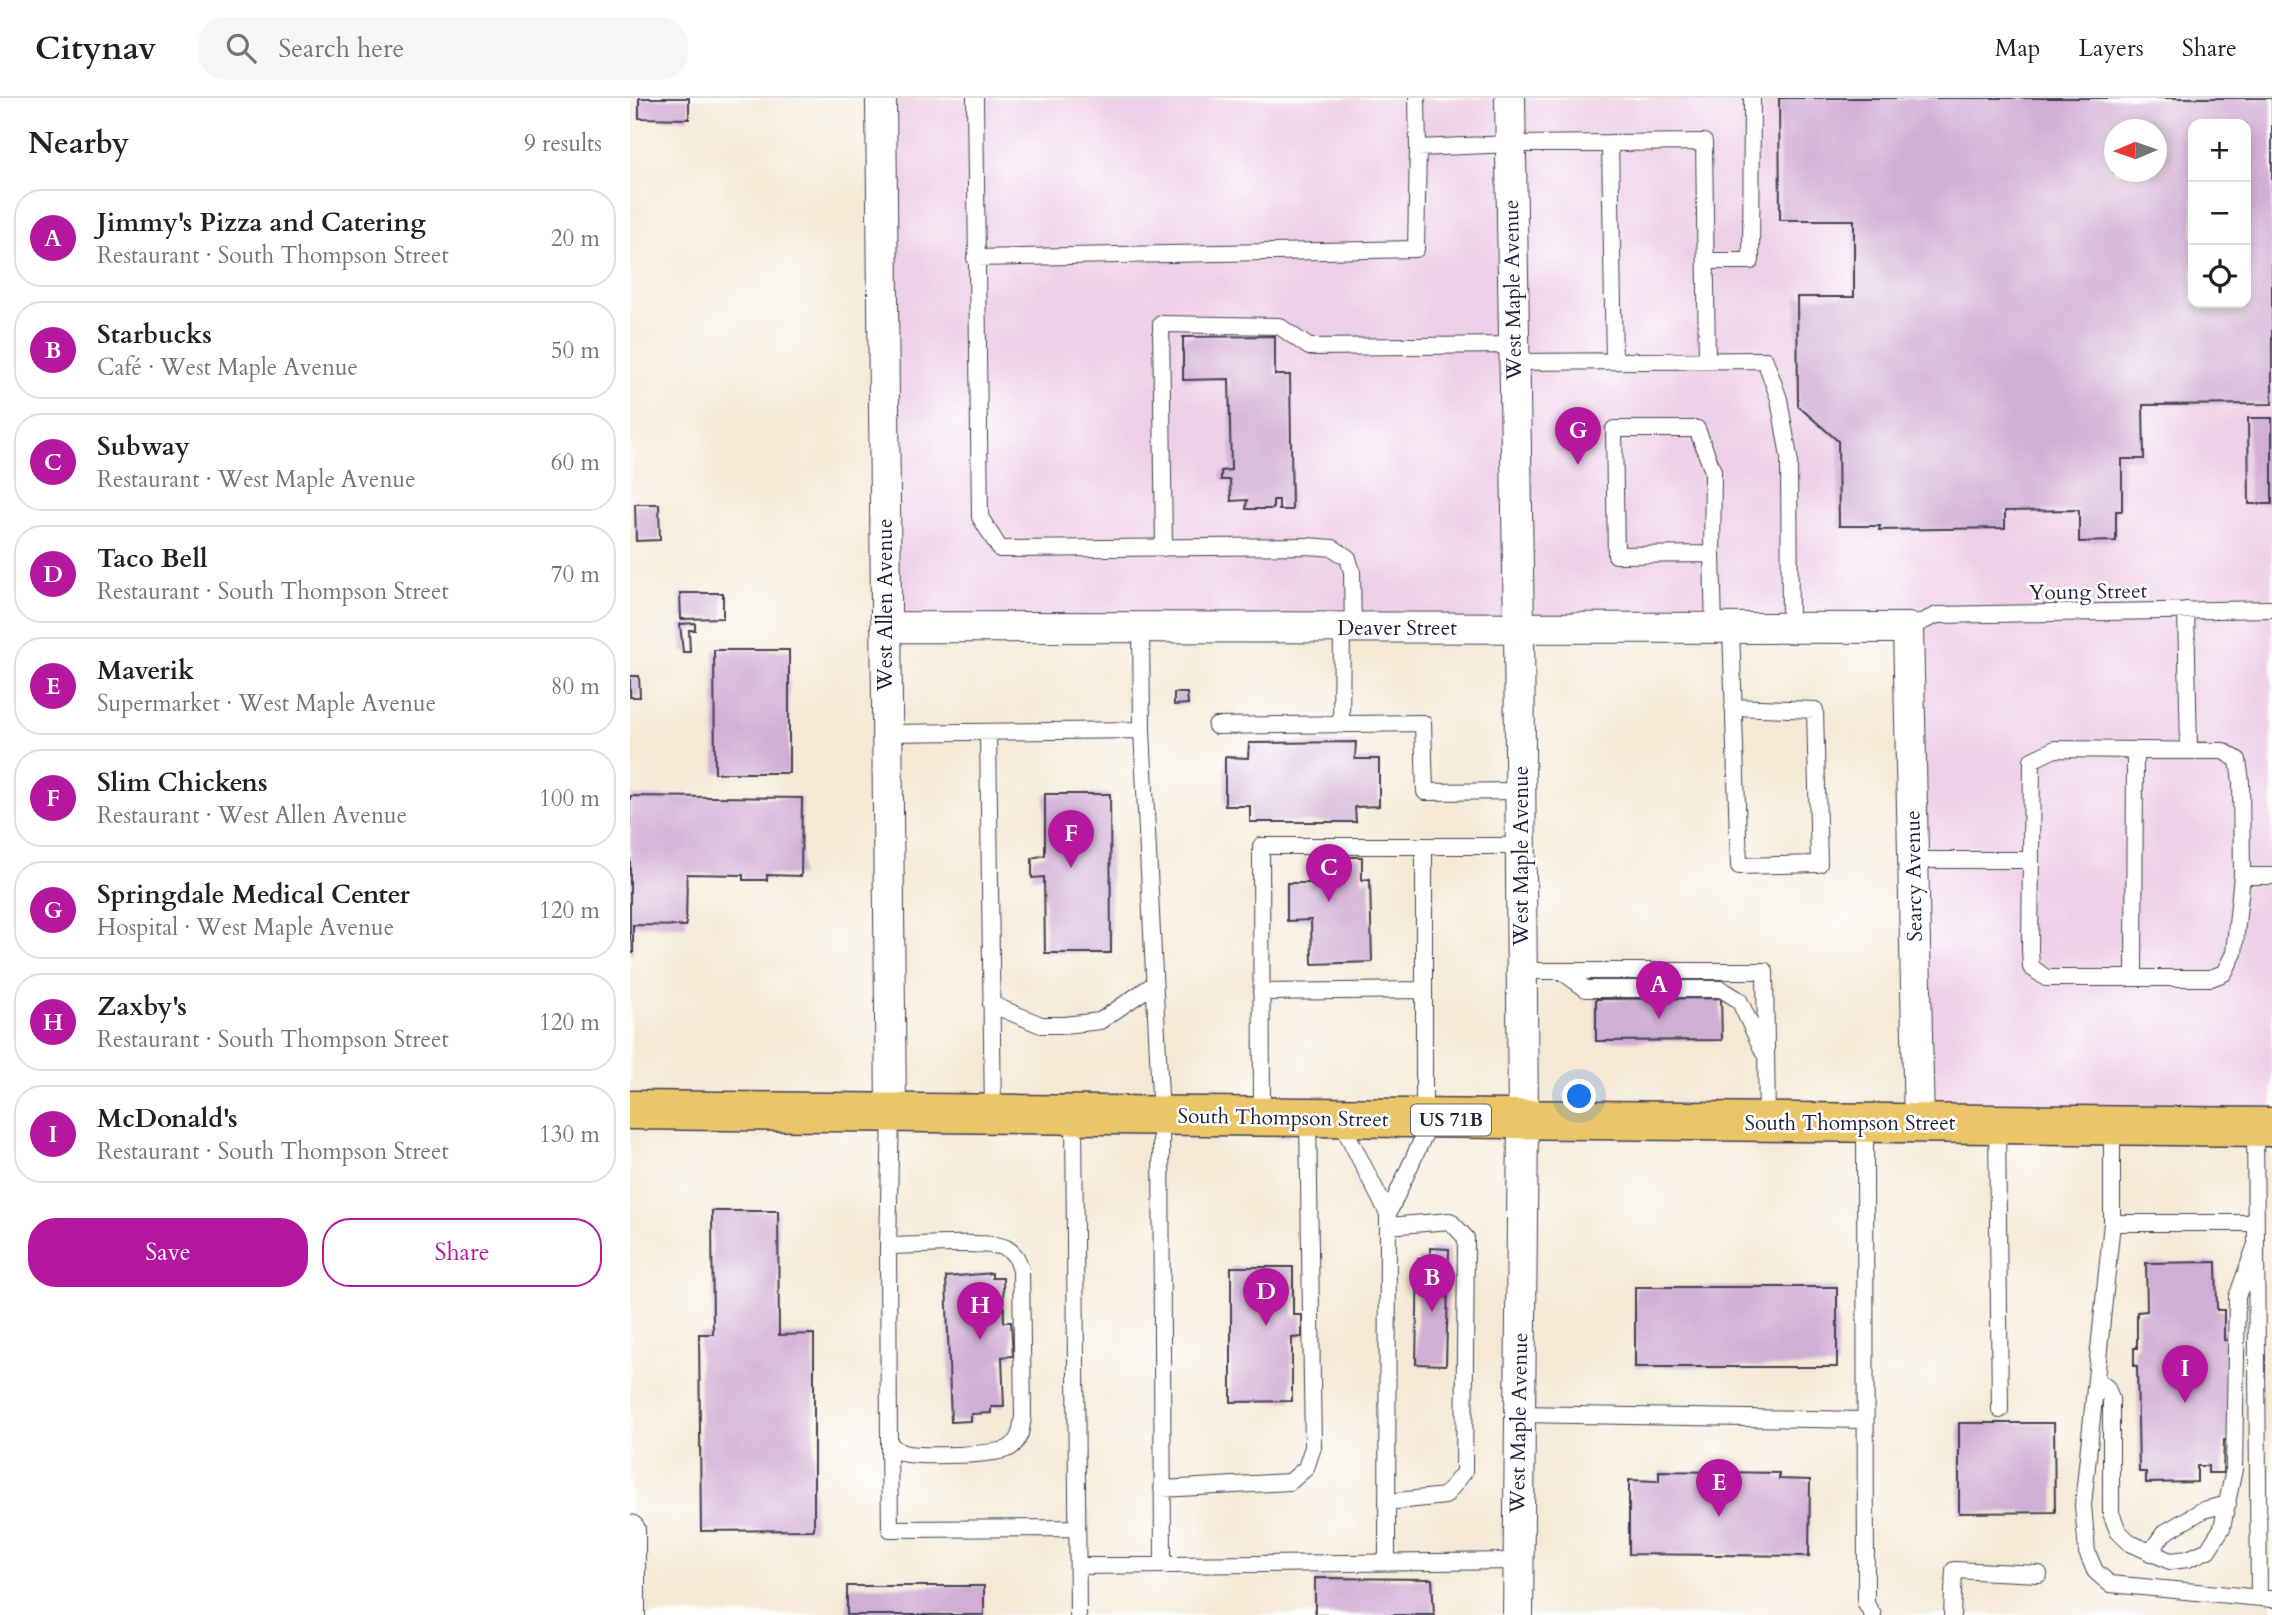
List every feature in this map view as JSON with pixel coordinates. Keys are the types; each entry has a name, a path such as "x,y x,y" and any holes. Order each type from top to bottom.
{"main road":[{"name":"South Thompson Street","path":"630,1110 2263,1127"}],"street":[{"name":"West Allen Avenue","path":"881,98 891,1113"},
{"name":"West Maple Avenue","path":"1510,98 1519,628 1523,1121 1518,1615"},
{"name":"Deaver Street","path":"886,628 1908,628"},
{"name":"Searcy Avenue","path":"1908,628 1920,1124"},
{"path":"630,1530 630,1615"}],"lane":[{"path":"975,98 980,517 1000,549 1333,548 1348,558 1352,572 1341,724"},
{"path":"975,258 1416,249 1417,98"},
{"path":"1706,261 1751,261 1752,98"},
{"path":"1418,148 1704,142 1707,360"},
{"path":"1610,143 1614,361"},
{"path":"1164,548 1161,324 1279,326 1309,347 1514,354 1614,361 1765,360 1779,399 1790,457 1790,628"},
{"path":"1712,554 1616,555 1614,429 1697,429 1713,471 1712,554 1733,707 1738,866 1819,864 1815,710 1733,707"},
{"name":"Young Street","path":"1908,628 1937,615 2272,609"},
{"path":"2186,610 2189,750"},
{"path":"1141,628 1142,730 1161,1116 1163,1564"},
{"path":"1216,726 1423,723 1424,792 1521,791"},
{"path":"886,733 1142,730"},
{"path":"988,732 993,1115"},
{"path":"2055,749 2189,750 2222,751 2238,760 2241,782 2242,876 2234,953 2224,973 2211,978 2046,978 2031,967 2032,760 2055,749"},
{"path":"2134,978 2135,750"},
{"path":"1262,1118 1261,846 1521,846"},
{"path":"1387,1561 1388,1220 1428,1120 1424,990 1424,846"},
{"path":"1913,860 2030,860"},
{"path":"2242,876 2272,876"},
{"path":"1522,971 1765,971 1767,1123"},
{"path":"1561,971 1586,989 1721,989 1739,1000 1766,1059"},
{"path":"991,1004 1041,1025 1100,1021 1154,984"},
{"path":"1261,992 1424,990"},
{"path":"891,1113 888,1246 890,1529 1077,1528"},
{"path":"1074,1116 1078,1615"},
{"path":"1163,1489 1290,1482 1306,1468 1313,1447 1324,1118"},
{"path":"1324,1118 1388,1220"},
{"path":"1865,1124 1866,1604 1873,1615"},
{"path":"1997,1125 2000,1410"},
{"path":"2112,1126 2112,1223 2083,1505 2087,1552 2095,1571 2110,1584 2266,1599 2255,1247 2263,1127"},
{"path":"1387,1502 1445,1496 1464,1472 1466,1252 1466,1238 1450,1221 1388,1220"},
{"path":"2112,1223 2255,1223"},
{"path":"888,1246 987,1244 1003,1247 1017,1256 1021,1270 1023,1417 1020,1436 1012,1446 999,1452 917,1455 900,1452 889,1444"},
{"path":"2096,1380 2107,1388 2110,1399 2111,1513 2118,1531 2130,1543 2170,1561 2188,1559 2208,1550 2222,1528 2234,1469 2237,1297 2255,1247"},
{"path":"1519,1413 1865,1420"},
{"path":"2150,1553 2164,1533 2203,1510 2228,1504"},
{"path":"1078,1566 1518,1561"},
{"path":"1952,1615 1954,1570 2039,1574"}],"shaded area":[{"path":"881,98 2272,98 2272,1127 1919,1124 1908,628 886,627"}],"building":[{"path":"639,98 689,98 689,119 639,118"},
{"path":"1779,98 2272,98 2272,404 2143,405 2144,459 2122,459 2122,511 2116,511 2116,541 2079,542 2079,510 2005,511 2005,528 1879,530 1880,526 1839,526 1838,441 1798,406 1797,297 1854,297 1854,220 1780,220"},
{"path":"1275,336 1275,375 1290,375 1292,510 1279,510 1279,500 1273,500 1273,509 1246,509 1247,500 1231,501 1230,480 1221,480 1221,471 1231,470 1229,379 1183,380 1183,337"},
{"path":"2248,418 2272,418 2272,504 2249,504"},
{"path":"635,504 659,504 660,540 636,541"},
{"path":"680,593 723,593 723,618 681,619"},
{"path":"695,623 695,630 689,630 690,652 683,652 680,624"},
{"path":"714,650 789,650 789,773 715,773"},
{"path":"630,676 639,676 640,697 630,697"},
{"path":"1174,693 1187,693 1188,704 1174,705"},
{"path":"1356,742 1355,759 1379,759 1379,806 1355,807 1356,822 1250,822 1250,806 1225,806 1225,757 1248,758 1249,743"},
{"path":"1045,794 1110,794 1111,953 1045,953 1044,877 1032,878 1032,858 1045,855"},
{"path":"630,796 802,798 801,876 767,875 767,880 743,880 743,875 687,874 686,926 633,925 633,953 630,953"},
{"path":"1314,857 1362,857 1362,880 1370,879 1372,962 1312,964 1311,920 1287,921 1287,883 1314,883"},
{"path":"1721,998 1722,1040 1596,1041 1596,999"},
{"path":"712,1211 778,1211 779,1335 814,1334 814,1530 701,1531 699,1334 713,1334"},
{"path":"1430,1248 1449,1249 1446,1365 1416,1364 1418,1259 1430,1260"},
{"path":"2216,1262 2217,1310 2224,1310 2224,1340 2232,1341 2234,1441 2224,1440 2223,1473 2208,1473 2208,1466 2197,1466 2197,1482 2146,1483 2146,1472 2139,1472 2137,1366 2134,1366 2134,1348 2137,1348 2137,1312 2147,1311 2146,1263"},
{"path":"1231,1267 1293,1267 1293,1315 1302,1315 1302,1337 1292,1338 1292,1401 1231,1402"},
{"path":"992,1273 992,1278 1003,1278 1004,1322 1011,1322 1013,1356 1002,1357 1004,1407 991,1407 991,1413 971,1414 971,1421 951,1422 946,1277"},
{"path":"1635,1287 1837,1287 1837,1367 1635,1367"},
{"path":"1959,1423 2054,1423 2055,1512 1959,1513"},
{"path":"1659,1471 1779,1473 1779,1479 1810,1480 1809,1556 1629,1554 1629,1480 1659,1481"},
{"path":"1315,1578 1432,1579 1434,1615 1315,1615"},
{"path":"847,1586 984,1586 984,1615 847,1615"}],"place":[{"name":"Springdale Medical Center","path":"1578,465"},
{"name":"Slim Chickens","path":"1071,868"},
{"name":"Subway","path":"1329,902"},
{"name":"Jimmy's Pizza and Catering","path":"1659,1019"},
{"name":"Starbucks","path":"1432,1312"},
{"name":"Taco Bell","path":"1266,1326"},
{"name":"Zaxby's","path":"980,1340"},
{"name":"McDonald's","path":"2185,1403"},
{"name":"Maverik","path":"1719,1517"}]}
